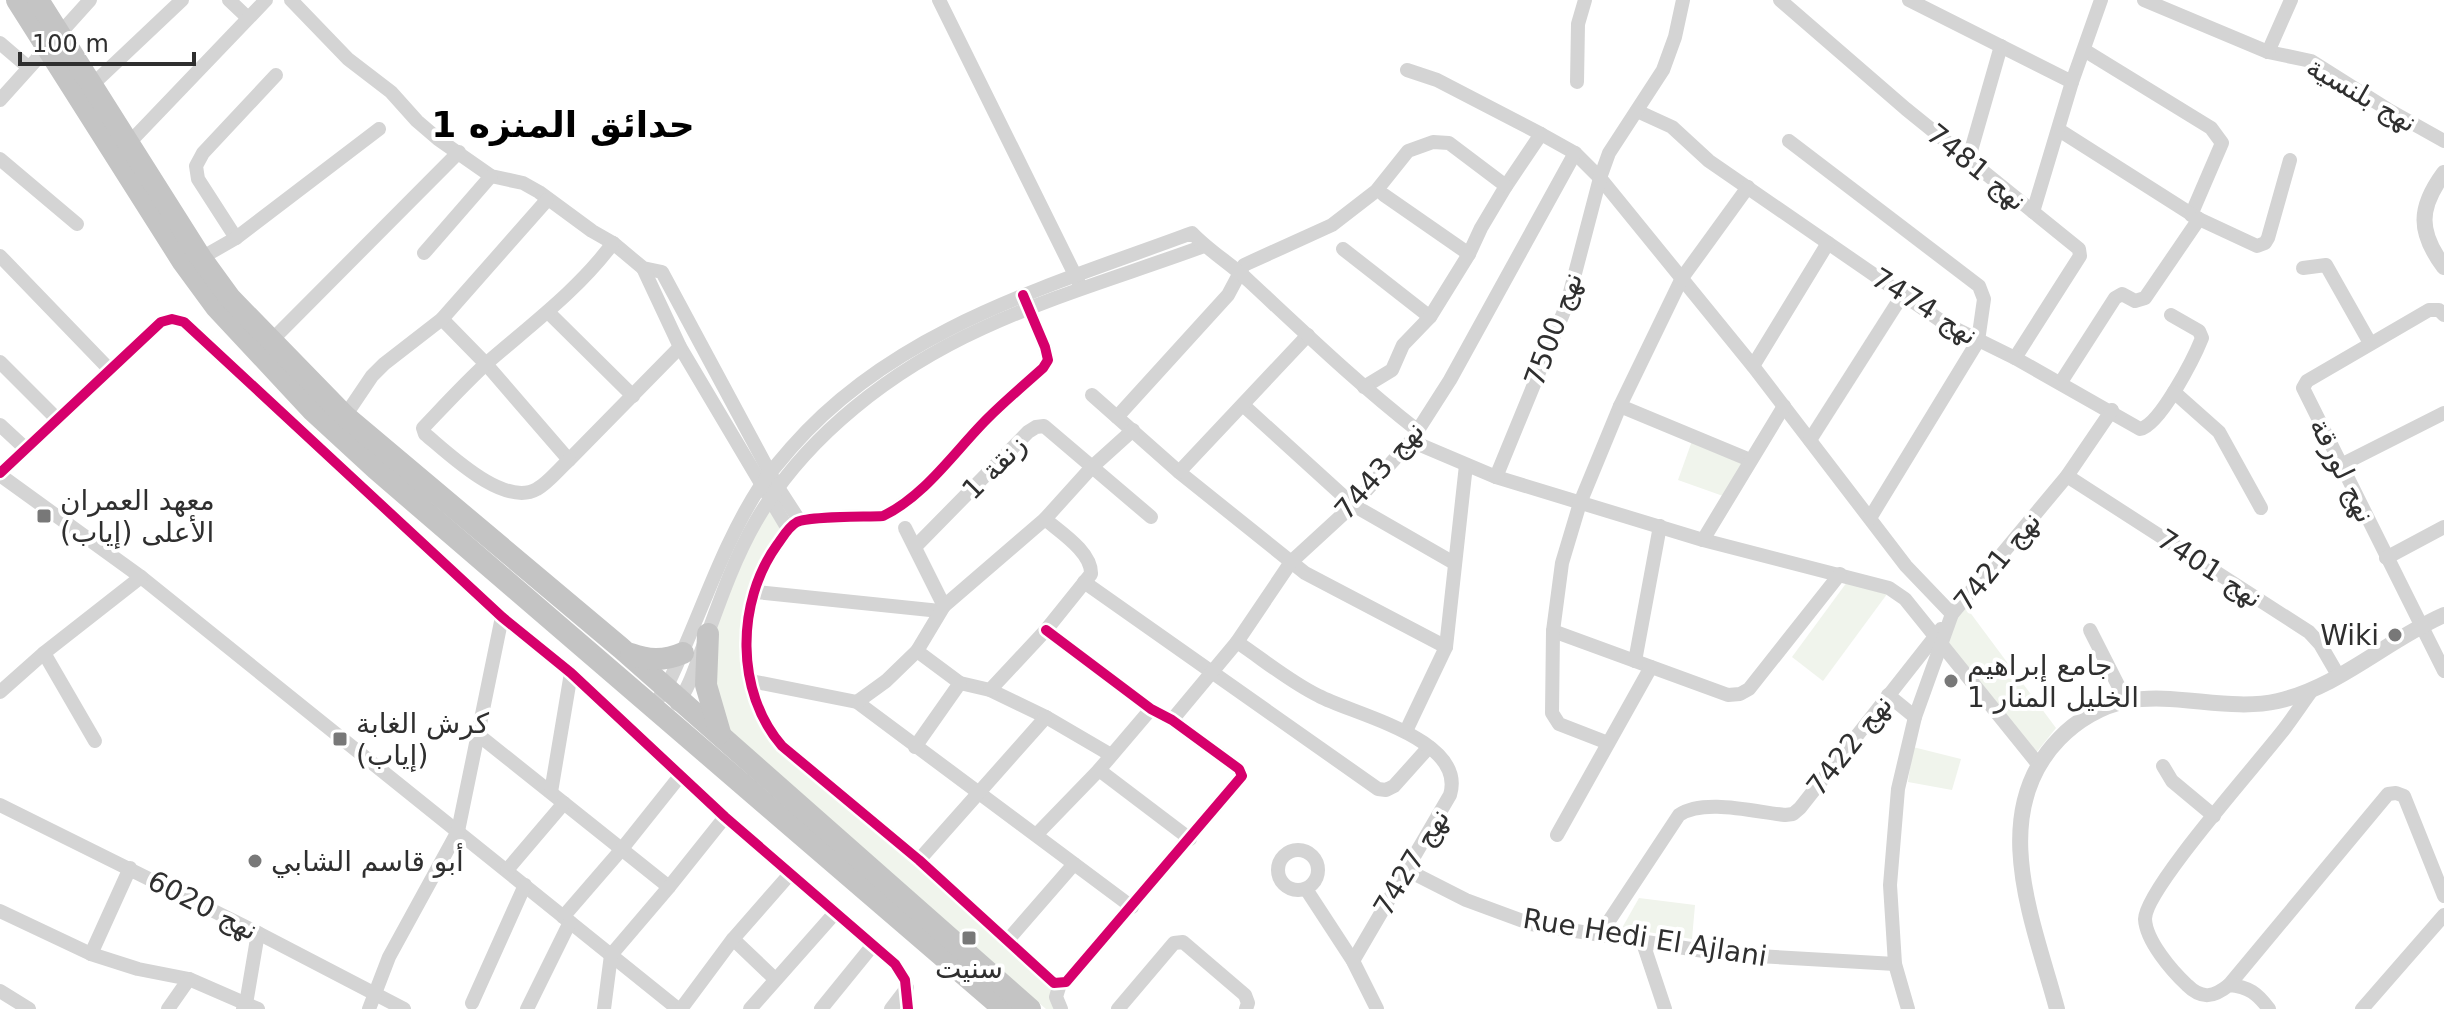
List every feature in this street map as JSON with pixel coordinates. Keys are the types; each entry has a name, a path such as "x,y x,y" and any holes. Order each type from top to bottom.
{"highway":[{"path":"17,0 92,85 201,258 230,298 345,416 621,648 666,703 720,734 1030,1009"},
{"path":"38,0 52,40 183,262 216,307 259,355 358,453 666,703 1004,1009"},
{"path":"708,634 706,685 720,734"},
{"path":"621,648 651,660 683,653"}],"street":[{"path":"0,100 52,40 75,5 90,0"},
{"path":"92,85 182,0"},
{"path":"229,0 248,18"},
{"path":"129,143 266,0"},
{"path":"291,0 348,59 391,92 417,121 491,176 523,183 613,243 643,268 680,347 770,481 769,500 733,570 708,634 666,703"},
{"path":"939,0 1079,283"},
{"path":"1577,82 1577,32 1579,14 1585,0"},
{"name":"نهج 7500","path":"1496,477 1567,304 1600,178 1614,144 1668,60 1683,0"},
{"name":"نهج 7481","path":"1780,0 2081,253 2015,358"},
{"path":"1909,0 2072,82"},
{"path":"2033,212 2072,82 2101,0"},
{"name":"نهج بلنسية","path":"2144,0 2268,52 2311,61 2444,141"},
{"path":"2268,52 2291,0"},
{"path":"0,43 28,67"},
{"path":"1968,161 2001,46"},
{"path":"2061,382 2115,298 2122,294 2135,301 2145,298 2195,217 2222,143 2211,128 2084,50"},
{"path":"1407,70 1437,80 1575,153 1600,178 1753,366 1949,619"},
{"path":"236,238 198,179 196,166 203,153 276,75"},
{"name":"نهج 7474","path":"1637,111 1672,127 1709,161 1944,323 2061,382 2140,429 2145,429 2174,392"},
{"path":"201,258 236,238 379,129"},
{"path":"2059,130 2195,217 2257,246 2265,243 2290,160"},
{"path":"1364,387 1392,370 1403,345 1430,317 1506,186 1541,134"},
{"path":"1789,141 1979,286 1984,299 1978,341 1870,518"},
{"path":"1117,417 1228,295 1248,263 1332,225 1376,191 1408,151 1433,142 1449,143 1506,186"},
{"path":"271,341 459,152"},
{"name":"نهج 7443","path":"1172,720 1237,642 1291,562 1353,505 1414,436 1450,380 1575,153"},
{"path":"0,159 77,224"},
{"path":"2444,173 2428,197 2424,218 2429,242 2444,267"},
{"path":"424,253 491,176"},
{"path":"1608,743 1559,724 1554,719 1553,631 1562,563 1580,503 1620,406 1682,278 1748,187"},
{"path":"1384,195 1469,254"},
{"path":"345,416 366,384 384,364 442,319 547,200"},
{"path":"770,481 886,385 933,354 970,334 1029,310 1079,283 1192,233 1204,246 1241,273 1414,436 1466,465 1703,540 1883,585 1898,592 2038,764"},
{"path":"613,243 600,261 548,312 486,364 423,428 425,434 493,487 528,493 538,489 569,460 680,347"},
{"path":"1753,366 1828,243"},
{"path":"666,703 683,653 739,523 814,424 843,397 885,365 929,338 1023,295 1079,283 1204,246"},
{"path":"1343,249 1430,317"},
{"path":"0,256 110,370"},
{"path":"2303,268 2326,265 2370,343 2429,310 2439,310 2444,315"},
{"path":"643,268 662,272 794,525"},
{"path":"1810,440 1903,294"},
{"path":"1023,295 1045,347 1048,360 1043,368 988,417 920,490 893,511 883,516 794,525 767,560 749,615 747,661 758,708 769,731 782,746 919,860 1054,983 1060,984 1066,982 1132,907 1242,776 1239,769 1172,720 1151,709 1046,630"},
{"path":"548,312 633,396"},
{"path":"2171,315 2199,331 2202,338 2174,392 2219,432 2261,508"},
{"path":"790,874 674,1008 141,577 0,474 161,322 172,319 184,322 502,617 571,673 725,817 901,971 907,988 908,1009"},
{"path":"442,319 486,364 569,460"},
{"path":"1179,472 1308,335"},
{"name":"نهج لورقة","path":"2370,343 2304,385 2306,396 2444,671"},
{"path":"0,362 57,419"},
{"path":"1092,395 1179,472 1305,573 1446,647"},
{"path":"1243,405 1353,505 1454,563"},
{"path":"1620,406 1750,460"},
{"path":"1703,540 1784,406"},
{"name":"نهج 7421","path":"1949,619 2067,476 2112,410"},
{"path":"2341,465 2444,413"},
{"path":"0,425 26,449"},
{"name":"زنقة 1","path":"915,547 1036,427 1044,426 1151,517"},
{"path":"857,702 886,681 917,651 942,608 1045,519 1092,467 1133,430"},
{"path":"1406,731 1446,647 1466,465"},
{"name":"نهج 7401","path":"2067,476 2309,632 2338,675"},
{"path":"769,500 794,525"},
{"path":"990,690 1046,630 1091,574 1088,558 1045,519"},
{"path":"1635,661 1660,526"},
{"path":"2386,558 2444,527"},
{"path":"905,528 942,608"},
{"path":"1553,631 1728,695 1740,694 1749,689 1840,574"},
{"path":"0,692 44,653 141,577"},
{"path":"1084,582 1378,789 1386,790 1394,786 1429,747"},
{"path":"756,592 942,608"},
{"path":"2057,1009 2024,887 2019,848 2026,792 2038,764 2057,741 2087,716 2126,701 2185,700 2242,704 2274,702 2310,693 2420,625 2444,615"},
{"path":"369,1009 389,957 458,831 502,617"},
{"name":"نهج 7422","path":"1601,933 1679,815 1703,806 1793,814 1938,638 1949,619"},
{"path":"2090,630 2126,701"},
{"name":"نهج 7421","path":"1908,1009 1895,964 1890,885 1898,789 1938,638"},
{"name":"نهج 7427","path":"1237,642 1316,695 1406,731 1447,765 1452,778 1450,795 1353,961"},
{"path":"917,651 960,683 990,690 1046,717 1111,755"},
{"path":"44,653 95,741"},
{"path":"1557,835 1651,667"},
{"path":"551,792 571,673"},
{"path":"751,681 857,702 1132,907"},
{"path":"915,747 960,683"},
{"path":"2310,693 2150,902 2145,916 2147,930 2170,968 2191,989 2210,996 2229,985 2388,794 2404,796 2444,896"},
{"path":"1888,695 1915,717"},
{"path":"1037,834 1099,770 1151,709"},
{"path":"919,860 1046,717"},
{"path":"476,733 669,887"},
{"path":"2163,766 2172,781 2214,816"},
{"path":"1099,770 1190,839"},
{"path":"527,1009 567,919 680,776"},
{"path":"507,870 564,803"},
{"name":"نهج 6020","path":"0,805 404,1009"},
{"path":"604,1009 611,955 725,817"},
{"path":"1007,941 1074,864"},
{"path":"91,954 130,868"},
{"name":"Rue Hedi El Ajlani","path":"1405,869 1466,900 1531,924 1723,954 1895,964"},
{"path":"472,1003 525,885"},
{"path":"1306,889 1353,961 1377,1009"},
{"path":"0,911 91,954 138,969 189,979 249,1007 258,933"},
{"path":"750,1009 834,914"},
{"path":"2362,1009 2443,917"},
{"path":"733,939 775,979"},
{"path":"1642,940 1665,1009"},
{"path":"1118,1009 1174,943 1183,942 1245,995 1248,1003 1246,1009"},
{"path":"821,1009 873,945"},
{"path":"168,1009 189,979"},
{"path":"1060,984 1056,997 1061,1009"},
{"path":"2229,985 2252,990 2269,1009"},
{"path":"891,1009 907,988"},
{"path":"0,991 29,1009"}],"shaded area":[{"path":"1692,441 1743,462 1723,496 1678,480"},
{"path":"768,503 781,526 763,558 743,638 769,737 1064,998 1053,1009 1046,1009 724,730 714,703 712,634"},
{"path":"1850,578 1890,590 1823,681 1792,657"},
{"path":"1963,603 2056,728 2032,758 1943,646"},
{"path":"1913,747 1961,759 1952,790 1908,782"},
{"path":"1639,898 1695,905 1692,939 1622,928"}],"cycle path":[{"path":"1023,295 1045,347 1048,360 1043,368 987,419 926,485 898,507 883,516 813,519 797,522 791,527 764,568 754,593 746,647 756,700 782,746 919,860 1054,983 1066,982 1242,776 1239,769 1172,720 1151,709 1046,630"},
{"path":"0,473 161,322 172,319 184,322 502,617 571,673 725,817 895,964 905,980 908,1009"}],"place":[{"name":"معهد العمران الأعلى (إياب)","path":"44,516"},
{"name":"Wiki","path":"2395,635"},
{"name":"جامع إبراهيم الخليل المنار 1","path":"1951,681"},
{"name":"كرش الغابة (إياب)","path":"340,739"},
{"name":"أبو قاسم الشابي","path":"255,861"},
{"name":"سنيت","path":"969,938"}],"district":[{"name":"حدائق المنزه 1","path":"563,124"}]}
